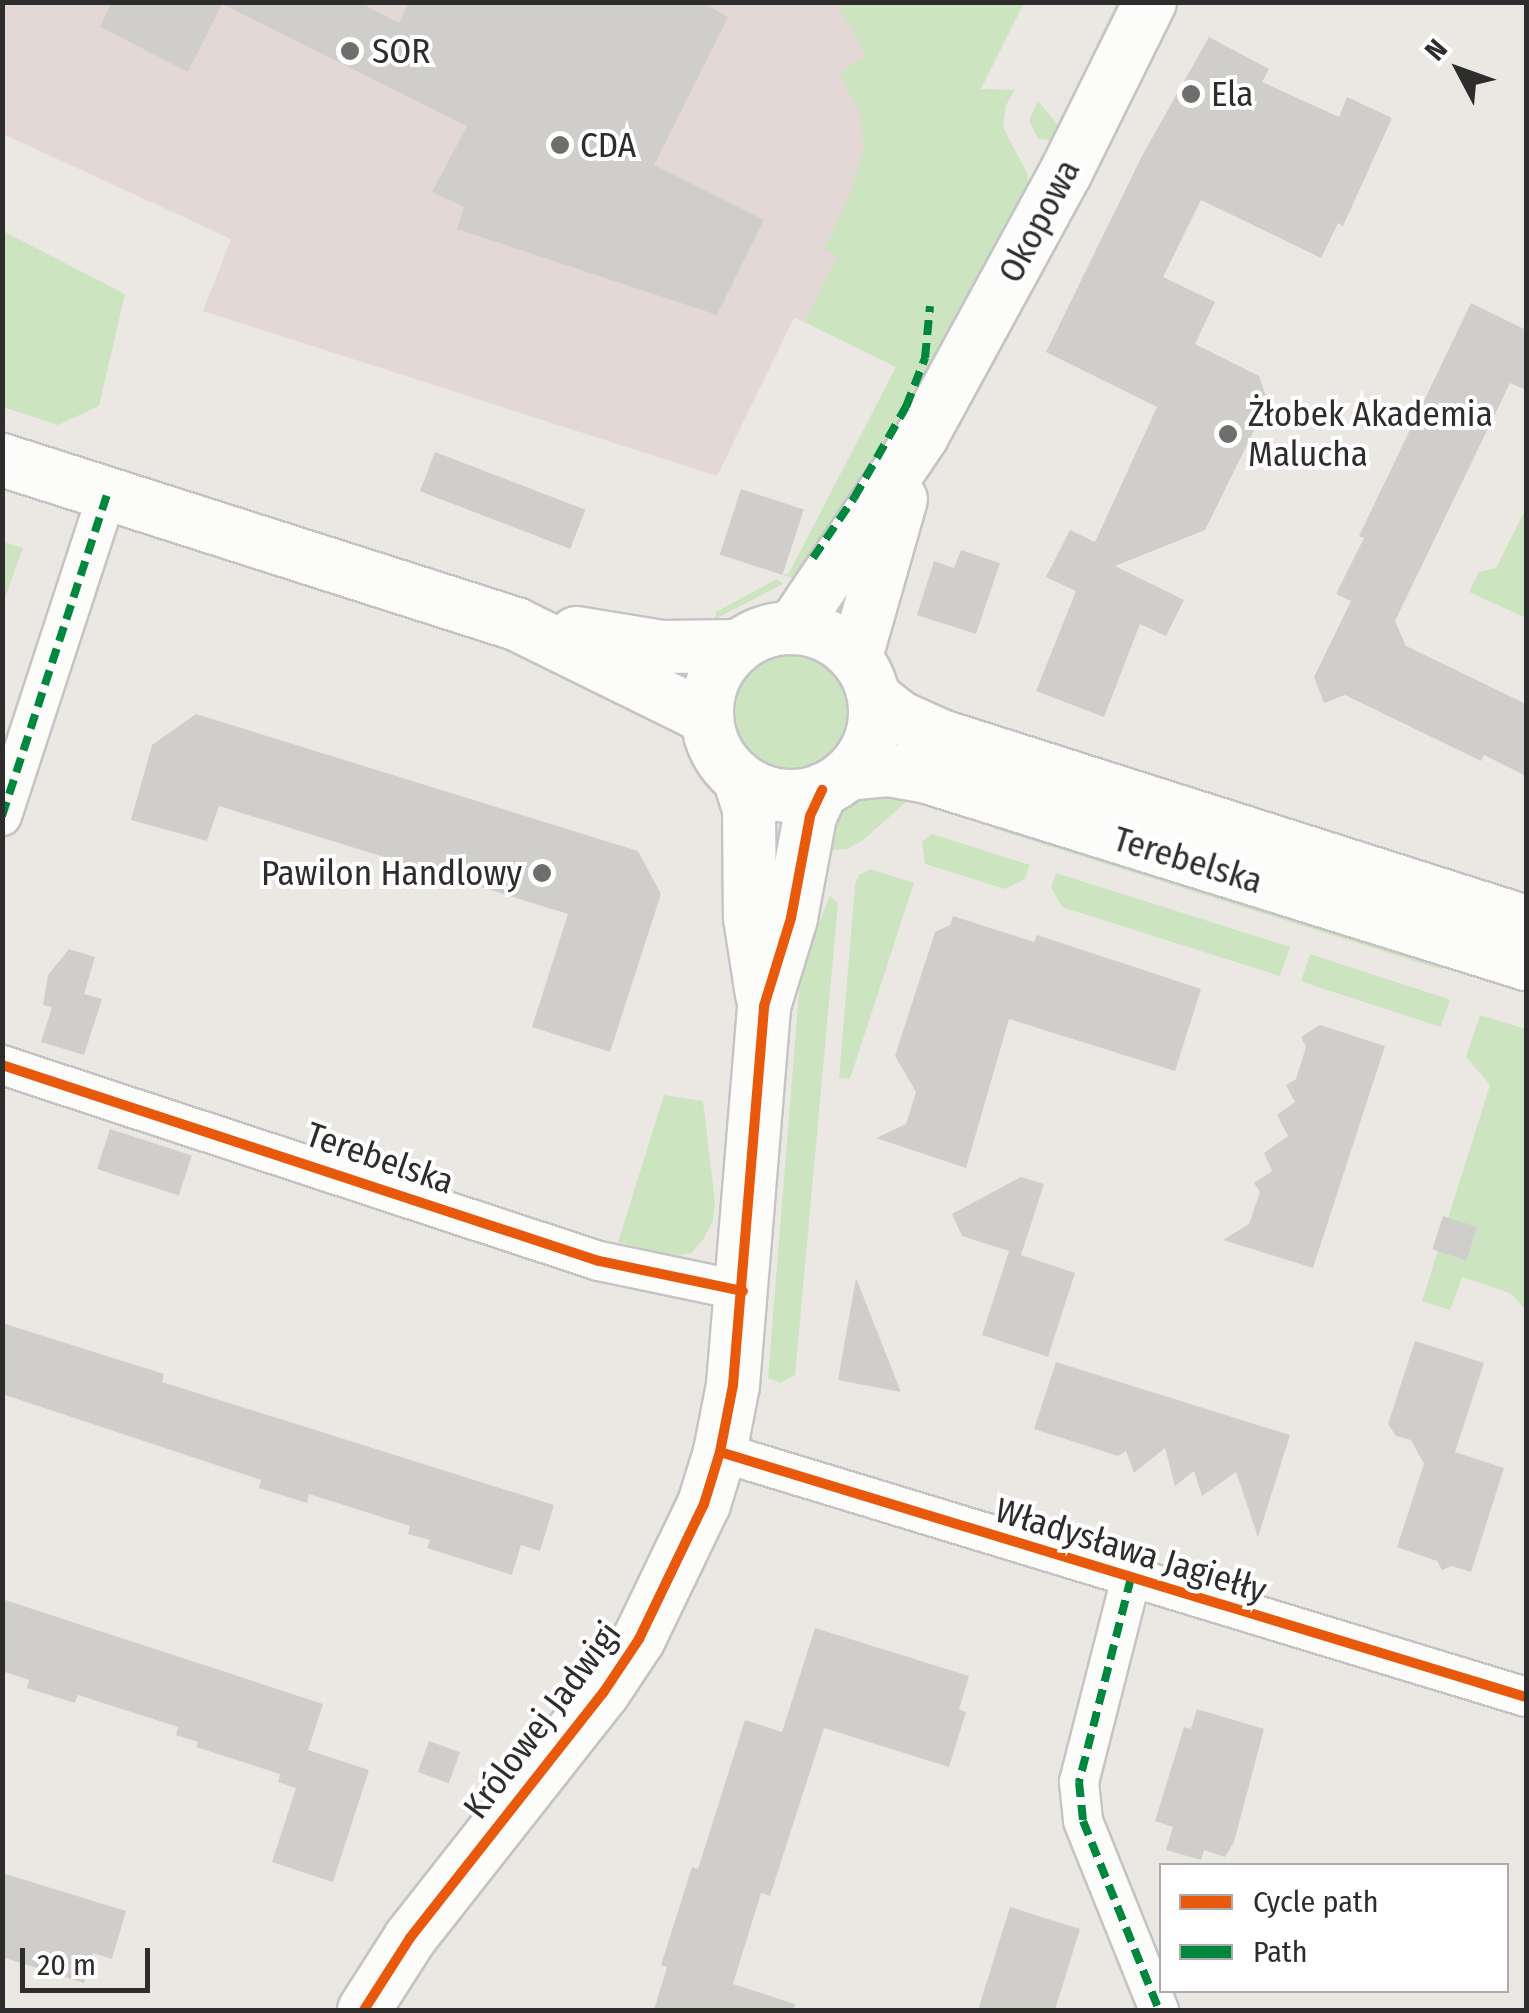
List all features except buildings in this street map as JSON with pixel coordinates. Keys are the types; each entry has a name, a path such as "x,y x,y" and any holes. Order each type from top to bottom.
{"street":[{"name":"Okopowa","path":"793,628 922,436 1066,172 1150,2"},
{"name":"Okopowa","path":"865,678 873,587 922,436"},
{"path":"2,460 516,624 707,718"},
{"path":"2,816 108,492"},
{"path":"516,624 662,646 739,646"},
{"path":"793,628 838,642 865,678 870,742 835,782 779,796 739,778 717,751 707,718 708,694 720,667 739,646 764,632 793,628"},
{"name":"Terebelska","path":"865,678 900,718 941,736 1526,922"},
{"name":"Terebelska","path":"835,782 888,770 927,777 1526,964"},
{"name":"Królowej Jadwigi","path":"739,778 749,808 750,918 764,1006"},
{"name":"Królowej Jadwigi","path":"364,2010 410,1938 603,1693 640,1639 696,1521 720,1452 744,1291 764,1006 791,918 810,816 835,782"},
{"name":"Terebelska","path":"2,1065 599,1261 744,1291"},
{"name":"Władysława Jagiełły","path":"720,1452 1526,1697"},
{"path":"1131,1578 1079,1782 1084,1821 1159,2010"}],"shaded area":[{"path":"3,3 964,3 804,322 794,318 717,476 203,311 231,239 3,134"}],"green space":[{"path":"836,3 1024,3 981,89 1015,90 1006,105 1003,127 1027,173 1030,192 831,551 816,542 793,578 783,575 789,573 896,367 804,322 837,256 824,249 851,193 864,147 860,115 840,72 867,56"},
{"path":"1117,3 1128,3 1055,141 1038,139 1029,121 1038,101 1058,125"},
{"path":"3,231 125,294 99,406 58,425 3,407"},
{"path":"1526,508 1526,618 1469,592 1479,572 1496,568"},
{"path":"2,542 23,548 3,603"},
{"path":"777,579 783,584 715,619 716,612"},
{"path":"792,653 814,658 833,670 845,689 850,711 845,733 833,752 814,764 792,769 770,764 751,752 739,733 734,711 739,689 751,670 770,658"},
{"path":"910,789 907,801 862,841 847,849 829,850 837,807 849,798"},
{"path":"977,809 1430,957 1443,970 995,829"},
{"path":"932,834 1030,865 1025,879 1005,889 925,864 922,842"},
{"path":"870,869 914,883 850,1079 839,1078 855,885 859,875"},
{"path":"1056,873 1290,947 1280,976 1062,907 1051,887"},
{"path":"830,896 838,903 795,1375 781,1383 768,1378 801,967"},
{"path":"1310,954 1450,999 1441,1027 1301,982"},
{"path":"1480,1015 1526,1029 1526,1310 1510,1293 1462,1277 1450,1310 1422,1301 1490,1085 1466,1057"},
{"path":"664,1095 703,1101 715,1202 713,1220 703,1240 691,1253 672,1257 618,1242"}],"marked path":[{"path":"813,558 854,498 906,407 925,358 930,306"},
{"path":"2,816 108,492"},
{"path":"1131,1578 1079,1782 1083,1821 1159,2010"}],"cycle path":[{"path":"364,2010 410,1938 603,1693 639,1639 704,1504 720,1452 733,1385 764,1006 791,918 810,816 822,790"},
{"path":"2,1065 599,1261 743,1291"},
{"path":"720,1452 1526,1697"}],"place":[{"name":"SOR","path":"350,51"},
{"name":"Ela","path":"1191,94"},
{"name":"CDA","path":"560,145"},
{"name":"Żłobek Akademia Malucha","path":"1228,434"},
{"name":"Pawilon Handlowy","path":"542,873"}]}
